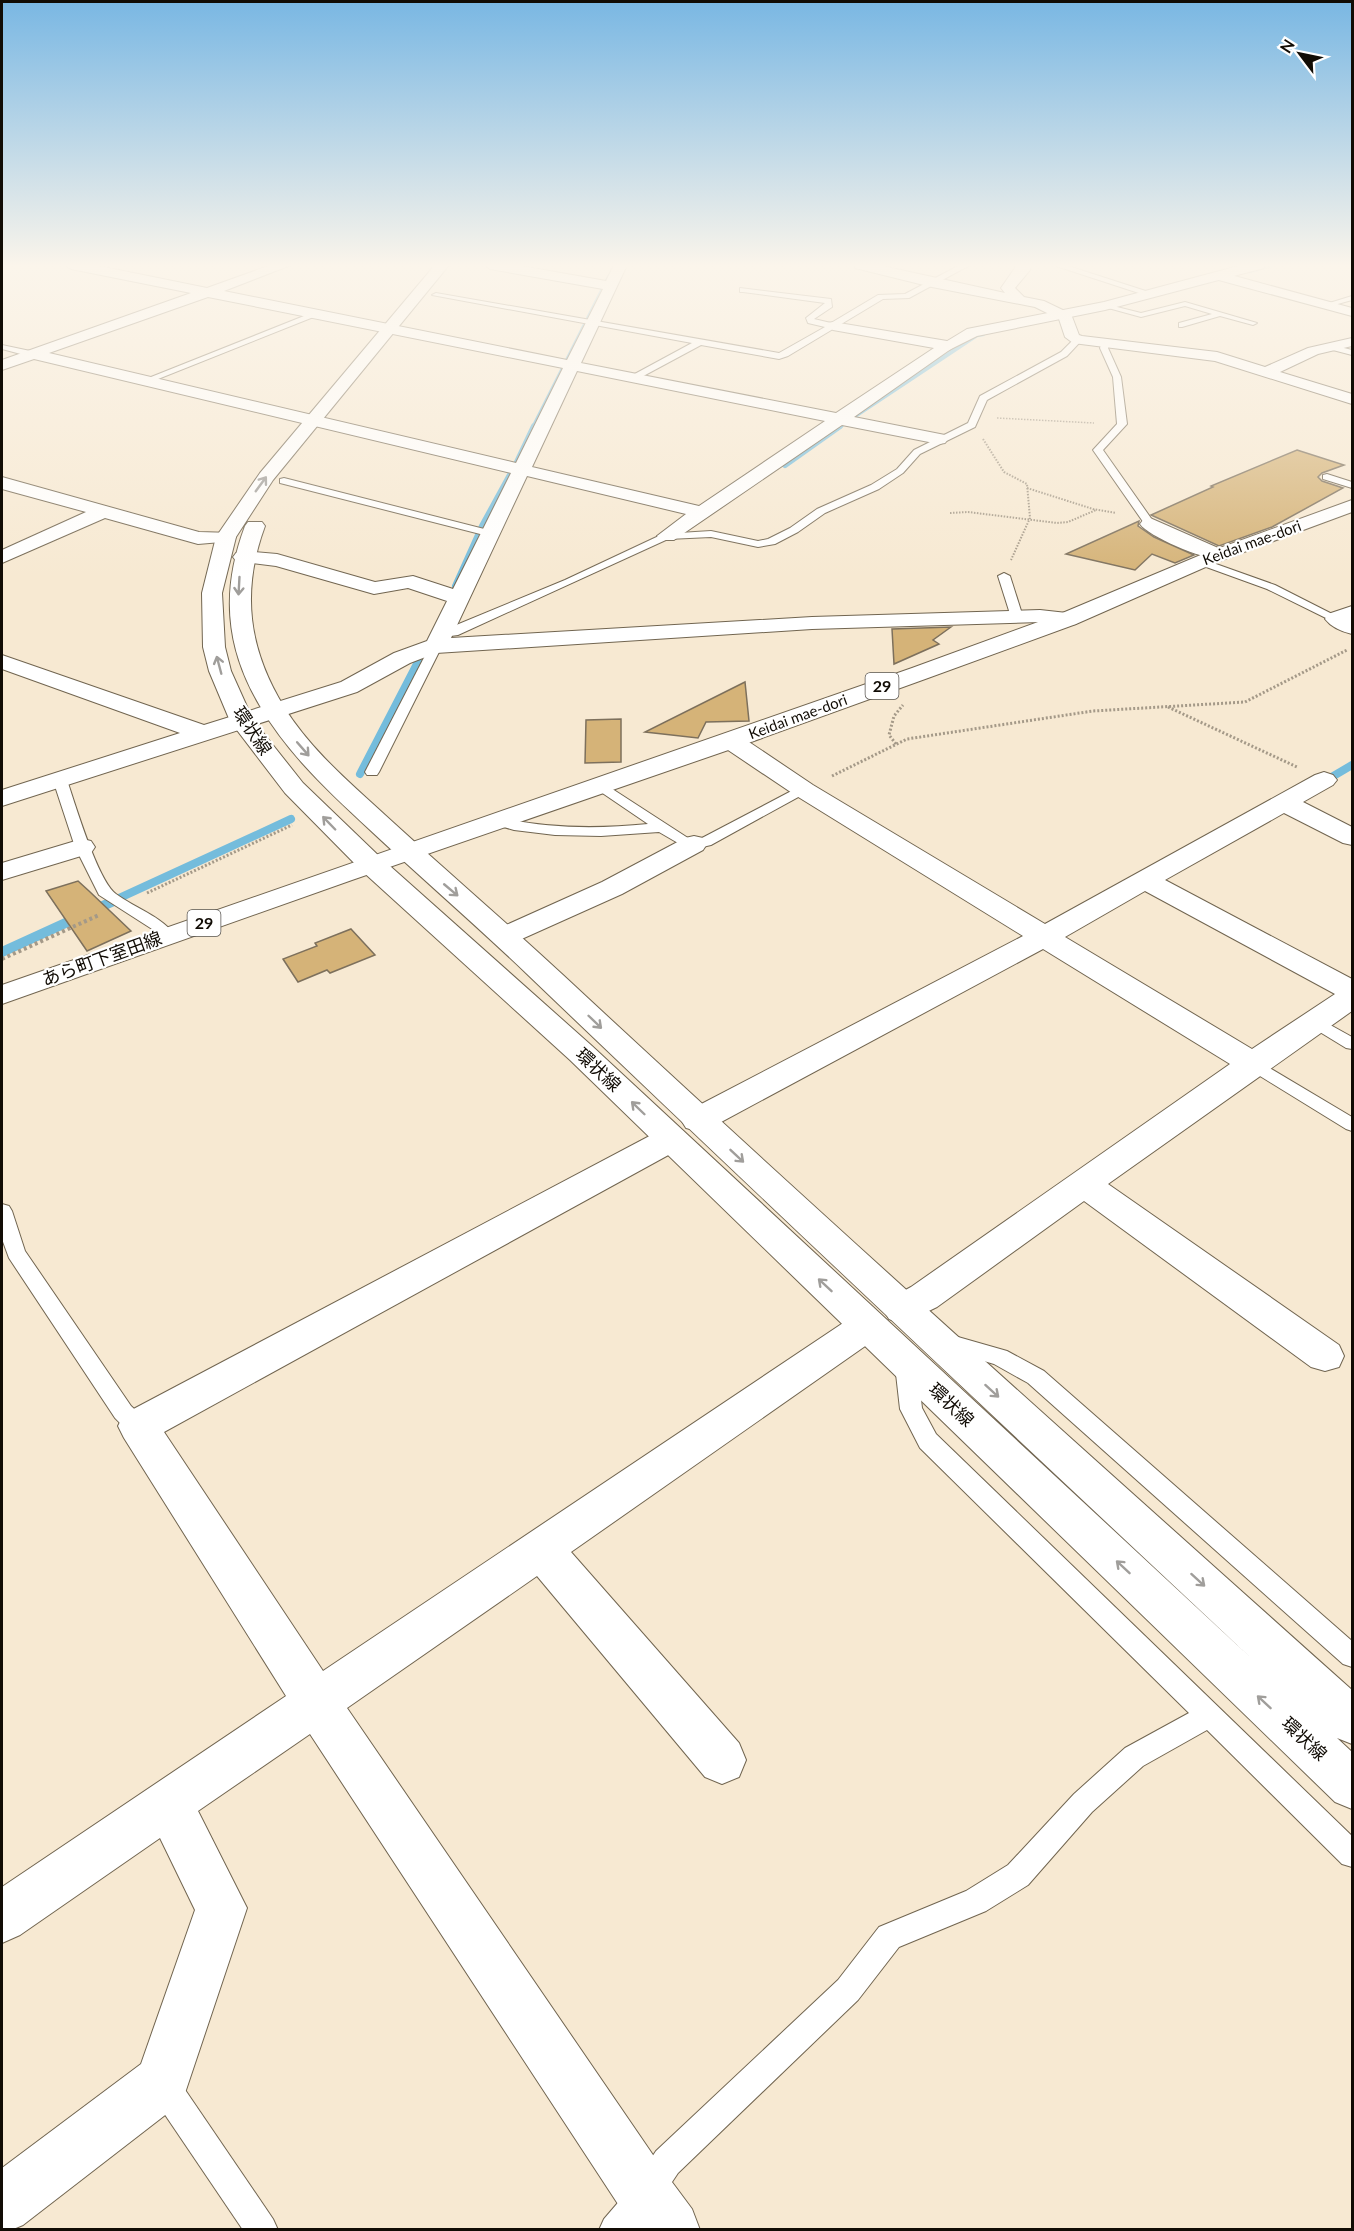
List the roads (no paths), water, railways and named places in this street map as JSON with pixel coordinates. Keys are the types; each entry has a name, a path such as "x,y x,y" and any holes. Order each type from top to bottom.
{"street":[{"path":"95,369 701,512"},
{"name":"環状線","path":"366,369 323,422 260,515 243,557 238,594 244,644 251,666 275,711 291,735 316,764 407,852 505,936 684,1130 920,1350 1353,1785"},
{"path":"440,639 570,369"},
{"path":"588,369 939,439"},
{"path":"666,536 912,369"},
{"path":"1257,369 1353,399"},
{"path":"1266,372 1272,369"},
{"name":"環状線","path":"323,422 266,477 226,537 212,593 214,647 219,671 242,721 294,788 371,864 581,1053 684,1130"},
{"path":"2,483 198,538 226,537"},
{"name":"Keidai mae-dori","path":"407,852 731,741 1068,619 1210,558 1353,506"},
{"path":"2,557 105,512"},
{"path":"1147,519 1163,532 1210,558"},
{"path":"243,557 277,560 374,588 384,588 407,581 415,582 445,595 459,597"},
{"path":"2,798 349,687 365,680 406,654 440,639 1017,617 1052,616 1068,619"},
{"path":"2,662 203,733"},
{"path":"731,741 804,790 1253,1064"},
{"path":"644,2218 138,1426 1045,936 1324,780"},
{"path":"1284,803 1353,837"},
{"path":"505,936 612,888 692,845"},
{"path":"2,872 82,847"},
{"name":"あら町下室田線","path":"2,995 407,852"},
{"path":"1145,880 1353,991"},
{"path":"2,1917 885,1317 924,1298 1253,1064 1353,997"},
{"path":"1084,1184 1325,1356"},
{"name":"環状線","path":"920,1350 1353,1721"},
{"path":"541,1549 722,1760"},
{"path":"2,2204 162,2082 221,1908 168,1803"}],"lane":[{"path":"145,381 175,369"},
{"path":"634,378 650,369"},
{"path":"372,772 440,639 666,536 711,534 758,544 771,542 794,531 821,510 891,478 917,452 974,421 978,405 983,398 1036,369"},
{"path":"1113,369 1117,377 1122,424 1098,450 1147,519"},
{"path":"1328,477 1353,485"},
{"path":"284,481 492,534"},
{"path":"1210,558 1347,620"},
{"path":"1004,576 1017,617"},
{"path":"60,780 82,847 107,895 158,926 168,936"},
{"path":"600,785 661,827 692,845 706,842 804,790"},
{"path":"498,821 513,827 542,830 640,830 661,827"},
{"path":"1316,1022 1353,1044"},
{"path":"1253,1064 1353,1125"},
{"path":"2,1211 16,1252 123,1412 138,1426"},
{"path":"1353,1656 1036,1377 1000,1358 920,1350 911,1410 928,1441 1353,1854"},
{"path":"644,2218 667,2162 848,1990 889,1937 976,1901 1018,1875 1083,1803 1134,1757 1210,1715"},
{"path":"162,2082 262,2229"}],"waterway":[{"path":"534,426 563,369"},
{"path":"852,418 926,369"},
{"path":"838,428 843,424"},
{"path":"517,462 534,426"},
{"path":"785,465 840,426"},
{"path":"455,586 482,526 511,473"},
{"path":"360,774 420,658"},
{"path":"1330,778 1352,765"},
{"path":"115,900 291,819"},
{"path":"2,952 118,899"}]}
